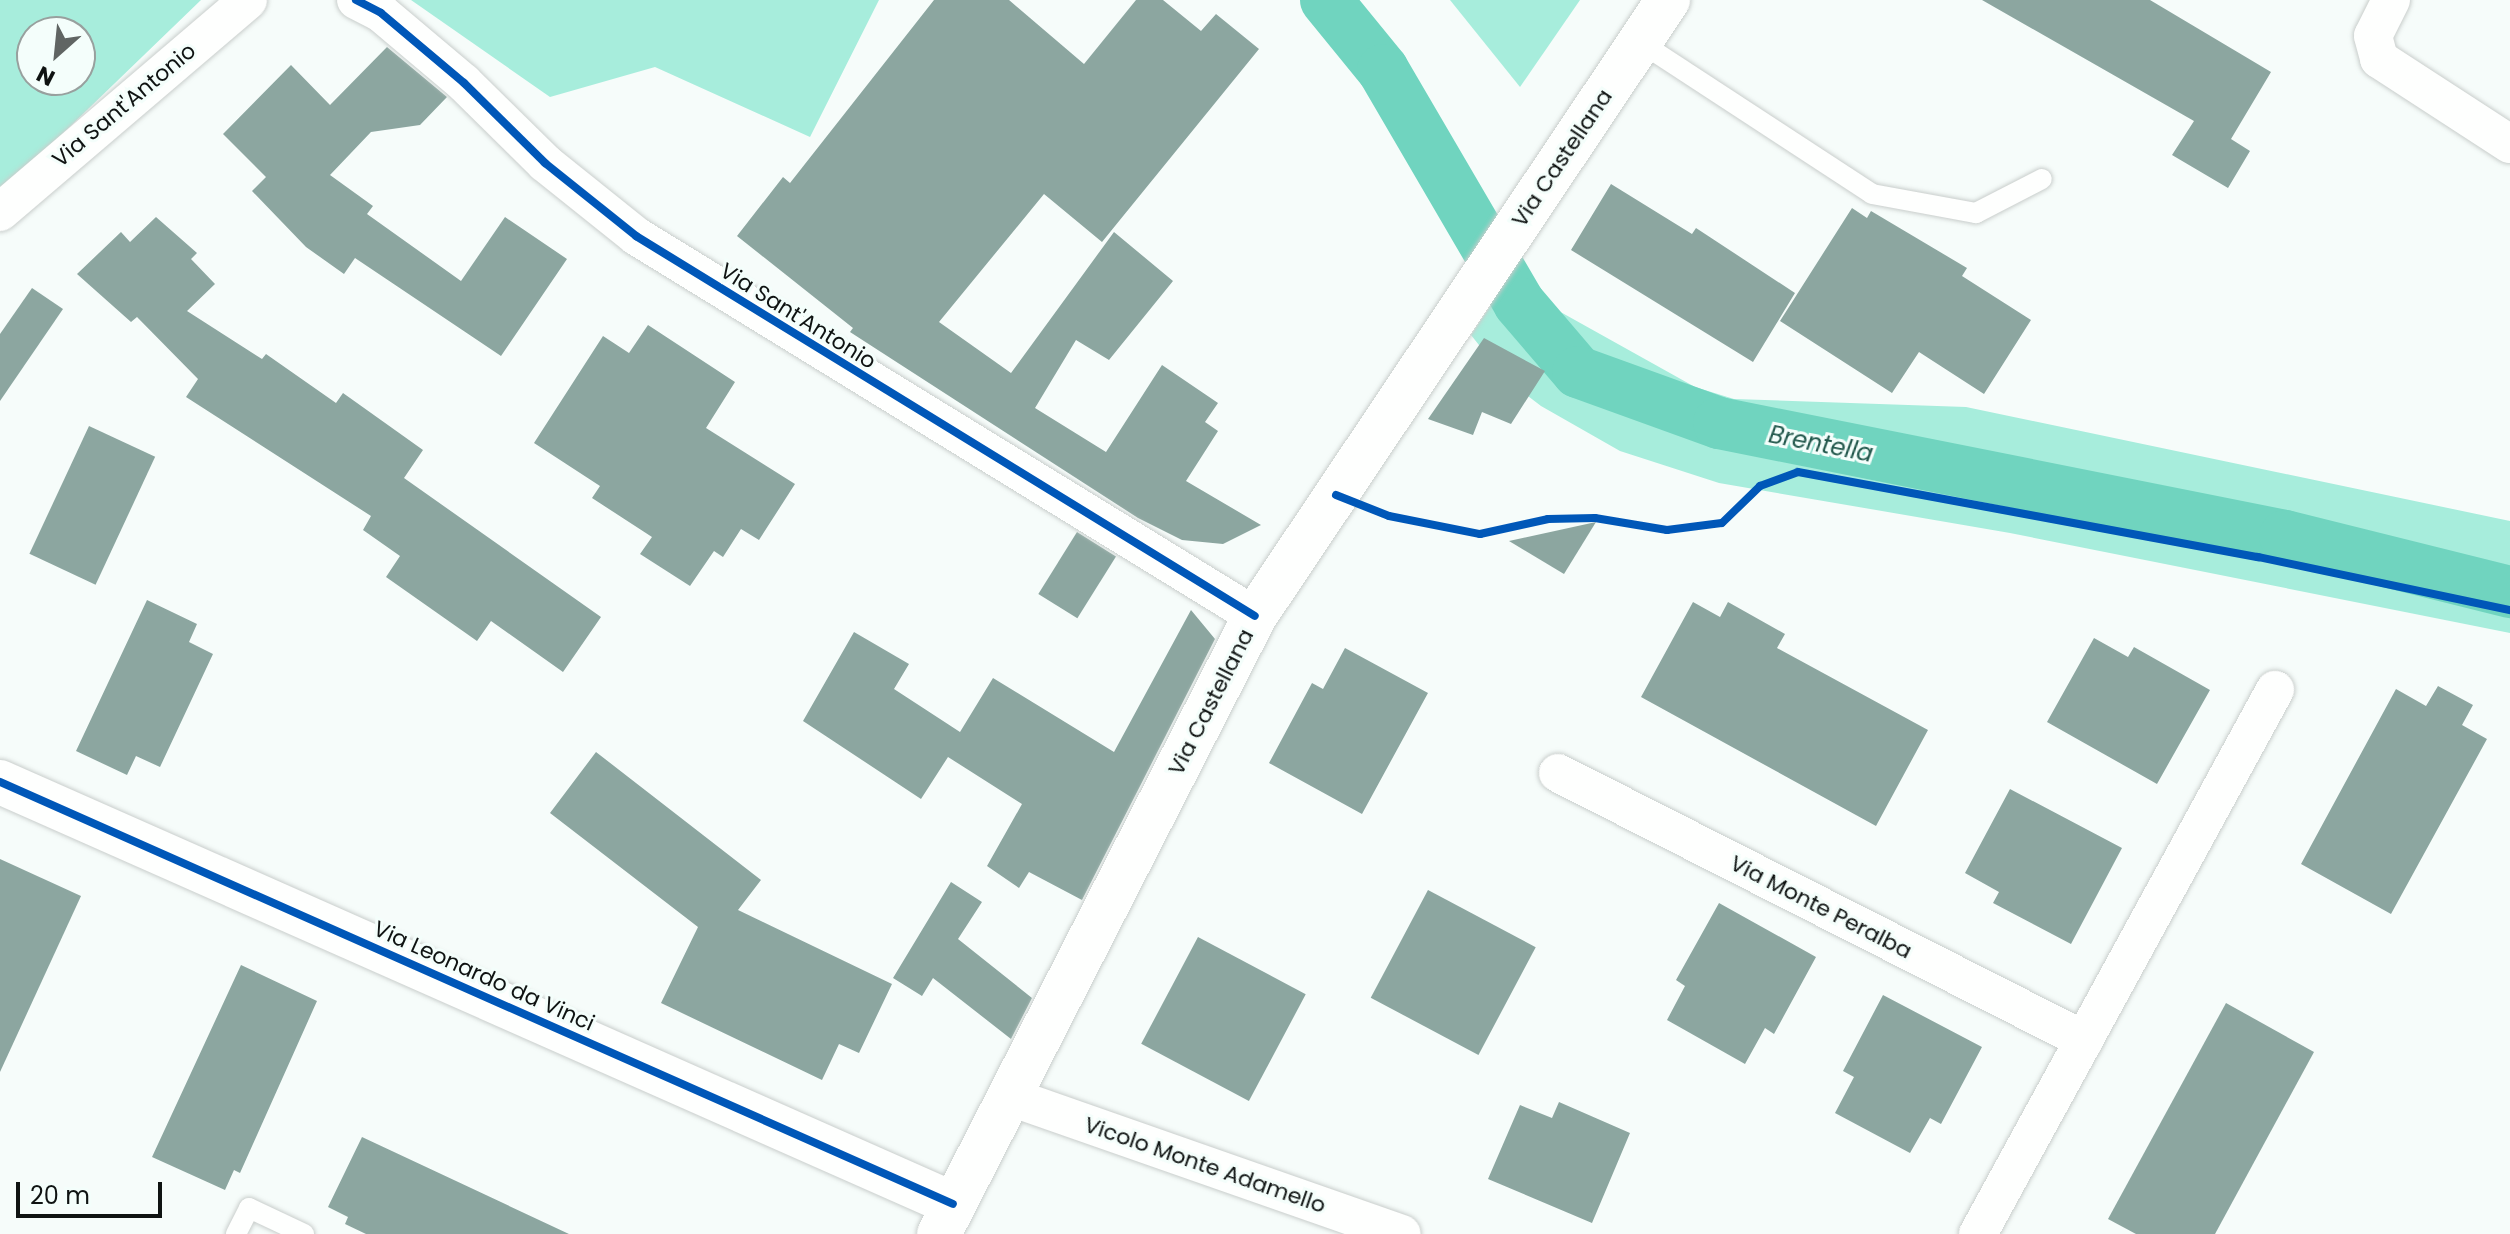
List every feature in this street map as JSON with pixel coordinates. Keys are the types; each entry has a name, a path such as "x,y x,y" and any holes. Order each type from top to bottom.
{"main road":[{"name":"Via Castellana","path":"946,1219 1255,616 1668,0"},
{"name":"Via Leonardo da Vinci","path":"0,782 946,1219"}],"street":[{"name":"Via Sant'Antonio","path":"0,212 248,0"},
{"name":"Via Sant'Antonio","path":"356,0 381,13 464,83 545,163 636,236 1255,616"},
{"path":"2391,0 2373,36 2379,59 2510,144"},
{"path":"1978,1234 2275,690"},
{"name":"Via Monte Peralba","path":"1558,773 2084,1040"},
{"name":"Vicolo Monte Adamello","path":"1008,1096 1402,1234"}],"lane":[{"path":"1640,42 1872,194 1976,213 2042,179"},
{"path":"236,1234 249,1208 304,1234"}],"green space":[{"path":"0,0 201,0 0,194"},
{"path":"411,0 879,0 810,137 655,67 550,97"},
{"path":"1450,0 1580,0 1520,87"},
{"path":"1511,275 1539,300 1695,387 1734,399 1966,407 2510,521 2510,633 2010,533 1719,483 1620,451 1541,406 1506,379 1471,335"}],"building":[{"path":"934,0 1009,0 1084,64 1136,0 1163,0 1201,31 1216,14 1259,49 1102,242 1044,194 939,322 1011,373 1114,232 1173,281 1109,360 1076,340 1035,408 1106,452 1162,365 1218,403 1205,422 1218,431 1186,481 1261,525 1223,544 1182,540 1138,518 850,332 853,328 737,236 783,177 790,183"},
{"path":"1982,0 2150,0 2271,72 2231,139 2250,151 2228,188 2172,155 2194,121"},
{"path":"387,47 447,97 420,125 371,132 330,175 373,206 367,214 461,281 505,217 567,259 501,356 355,258 344,274 306,247 252,191 266,177 223,134 291,65 330,105"},
{"path":"1611,184 1692,234 1696,228 1795,293 1753,362 1571,250"},
{"path":"1852,208 1867,218 1871,211 1967,268 1962,276 2031,320 1984,394 1919,352 1892,393 1780,321"},
{"path":"156,217 197,253 191,259 215,284 187,311 262,359 266,354 336,403 343,393 423,450 404,478 601,617 563,672 491,621 477,641 386,577 400,556 363,530 371,516 186,397 198,379 137,317 131,322 77,274 121,232 130,242"},
{"path":"32,288 63,309 0,401 0,334"},
{"path":"648,325 735,382 706,428 795,484 759,540 741,529 723,557 714,551 690,586 640,554 652,537 592,498 600,486 534,443 603,336 629,353"},
{"path":"1484,338 1545,371 1511,424 1482,412 1473,435 1428,419"},
{"path":"89,426 155,457 96,585 29,554"},
{"path":"1596,522 1564,574 1509,541"},
{"path":"1077,532 1116,556 1077,618 1038,594"},
{"path":"147,600 197,624 189,642 213,654 160,767 136,756 127,775 76,751"},
{"path":"1693,602 1720,617 1728,602 1785,634 1777,648 1928,730 1876,826 1641,697"},
{"path":"1191,610 1215,639 1082,900 1029,872 1019,888 987,866 1022,804 948,757 921,799 803,721 854,632 909,664 894,689 960,732 993,678 1114,752"},
{"path":"2094,638 2128,657 2134,647 2210,690 2157,784 2047,722"},
{"path":"1345,648 1428,693 1362,814 1269,763 1312,683 1323,689"},
{"path":"2438,686 2473,705 2462,725 2487,739 2391,914 2301,864 2396,689 2426,706"},
{"path":"596,752 761,880 738,910 892,984 859,1053 839,1044 822,1080 661,1003 698,927 550,813"},
{"path":"2010,789 2122,848 2071,944 1993,903 1999,892 1965,873"},
{"path":"0,859 81,896 0,1072"},
{"path":"951,882 982,902 958,939 1032,998 1011,1039 933,978 922,996 893,978"},
{"path":"1428,890 1536,947 1478,1055 1371,998"},
{"path":"1719,903 1816,957 1774,1034 1765,1028 1745,1064 1667,1020 1685,986 1676,980"},
{"path":"1198,937 1306,994 1249,1101 1141,1044"},
{"path":"241,965 317,1001 240,1173 234,1170 225,1190 152,1157"},
{"path":"1883,995 1982,1047 1941,1124 1930,1118 1910,1153 1835,1113 1854,1077 1843,1071"},
{"path":"2226,1003 2314,1052 2215,1234 2136,1234 2108,1219"},
{"path":"1559,1102 1630,1133 1592,1223 1488,1179 1520,1105 1552,1118"},
{"path":"362,1137 569,1234 366,1234 345,1224 348,1217 328,1207"}],"waterway":[{"name":"Brentella","path":"1326,0 1383,70 1519,303 1578,372 1719,423 2285,536 2510,592"}],"cycle path":[{"path":"356,0 381,13 464,83 545,163 636,236 1255,616"},
{"path":"1336,495 1389,516 1480,534 1548,519 1595,518 1667,530 1722,523 1760,486 1798,472 2258,557 2510,610"},
{"path":"0,782 953,1204"}]}
